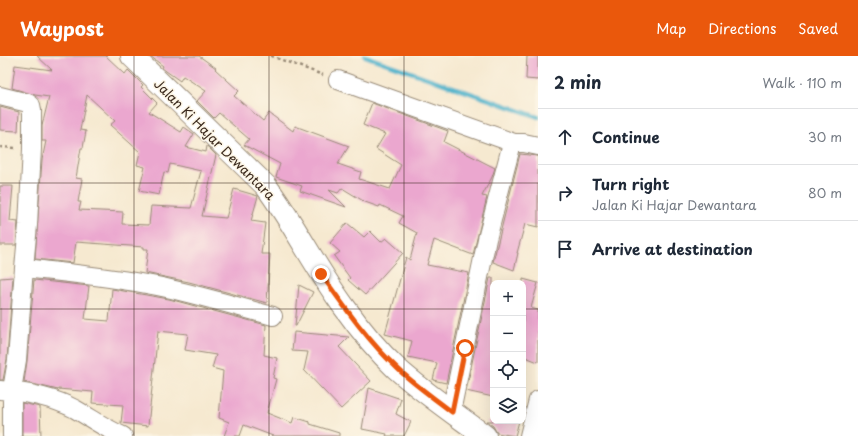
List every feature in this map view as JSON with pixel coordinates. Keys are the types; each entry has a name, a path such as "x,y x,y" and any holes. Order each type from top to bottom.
{"street":[{"name":"Jalan Ki Hajar Dewantara","path":"132,56 266,186 284,210 321,274 345,308 396,368 485,436"},
{"path":"338,80 514,143 524,143 538,146"},
{"path":"0,96 28,103 31,105 32,110 32,149 28,225 17,360 6,390 12,436"},
{"path":"452,412 487,239 511,146 514,143"},
{"path":"24,268 156,285 273,316"},
{"path":"6,390 48,398 73,408 118,435"},
{"path":"529,436 538,400"}],"path":[{"path":"271,56 338,80"}],"building":[{"path":"37,56 106,56 125,74 128,70 143,85 141,87 157,103 149,112 181,132 184,127 194,134 186,147 206,152 207,146 216,155 202,216 226,218 234,189 258,196 251,221 265,223 261,254 270,254 267,303 189,282 145,273 148,249 144,249 144,247 76,242 73,263 35,259 42,160 46,141 42,141 42,126 49,97 35,95 12,88 15,65 52,70","holes":["87,95 115,121 110,125 140,152 137,165 145,167 139,191 159,195 164,172 168,173 170,164 201,171 191,208 151,206 149,225 122,224 123,212 79,210 81,202 78,202 82,179 76,178 81,148 83,148 86,131 80,130"]},
{"path":"150,56 199,56 216,68 215,69 239,91 234,96 263,121 269,113 293,131 295,126 349,146 338,164 361,172 359,179 390,189 401,165 376,149 385,134 363,125 372,103 448,131 444,142 495,168 482,196 487,197 473,255 434,240 427,265 469,273 446,383 433,380 437,363 408,357 412,341 385,334 406,257 410,260 417,233 399,223 403,216 380,205 379,207 365,202 342,188 338,193 329,190 346,207 300,191 302,186 276,177 280,164 244,145 249,139 219,113 214,118 197,101 206,91 183,76 180,81 162,68 163,66"},
{"path":"527,56 538,56 538,80 526,79"},
{"path":"0,107 19,112 18,131 0,130"},
{"path":"520,154 538,156 538,227 525,224 514,270 493,262"},
{"path":"0,186 13,186 10,221 18,222 16,245 0,245"},
{"path":"347,223 364,237 370,231 381,242 386,238 403,253 365,295 348,280 350,278 334,256 340,252 330,243"},
{"path":"13,277 7,359 3,380 0,380 0,278"},
{"path":"490,278 493,278 493,280 490,280 490,396 466,391"},
{"path":"523,279 538,283 531,308 538,310 538,362 526,357 526,280"},
{"path":"34,280 89,286 85,319 109,321 112,289 169,299 266,325 264,355 277,358 273,378 276,379 267,413 292,423 294,417 310,422 310,424 339,433 339,436 273,436 244,425 240,436 224,436 229,422 219,418 223,371 212,368 216,355 185,350 188,334 158,331 148,426 121,423 123,405 92,403 93,392 58,390 24,382"},
{"path":"299,285 313,292 295,326"},
{"path":"294,332 349,337 339,347 371,381 341,409 304,370 308,352 292,351"},
{"path":"369,388 401,399 396,414 411,422 404,436 386,436 387,434 362,429"},
{"path":"22,403 40,407 41,436 22,436"},
{"path":"490,424 518,424 515,436 497,433"}],"waterway":[{"path":"365,56 538,117"}],"route":[{"path":"321,274 364,332 396,368 452,412 465,348"}]}
